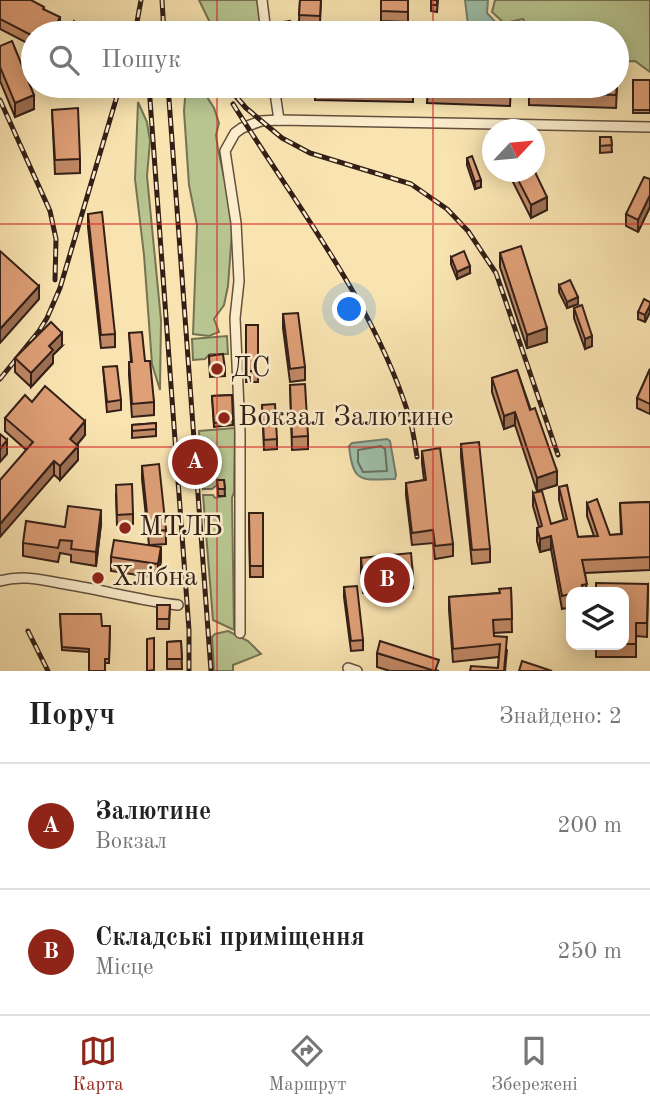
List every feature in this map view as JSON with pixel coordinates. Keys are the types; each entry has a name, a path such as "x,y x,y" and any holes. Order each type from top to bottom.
{"street":[{"path":"262,0 265,21"},
{"path":"276,98 279,120"},
{"path":"240,633 240,432 234,318 239,281 236,223 225,151 235,133 261,121 279,120 650,127"},
{"path":"0,581 17,576 178,605"}],"shaded area":[{"path":"199,0 261,0 265,21 209,21"},
{"path":"495,0 650,0 650,72 635,61 629,61 629,21 502,21 492,12"},
{"path":"185,98 208,98 214,108 219,123 216,135 218,149 233,218 228,286 224,305 214,319 219,332 209,336 193,334 197,225 189,185"},
{"path":"138,102 147,122 150,141 147,176 161,320 160,390 152,364 135,179"},
{"path":"227,336 228,354 210,354 205,359 193,360 192,339"},
{"path":"235,428 232,498 234,630 213,620 203,495 213,495 215,498 225,496 217,485 212,489 203,489 199,431"},
{"path":"228,631 248,641 261,654 233,665 233,671 214,671 212,637"}],"water":[{"path":"465,0 488,0 487,13 494,21 468,21"},
{"path":"387,439 390,441 395,479 374,480 361,477 353,467 349,446 352,443"}],"building":[{"path":"0,0 31,0 60,17 58,21 21,21 21,30 0,19"},
{"path":"300,0 321,0 320,16 299,15"},
{"path":"381,0 408,0 408,12 381,11"},
{"path":"12,41 21,63 21,98 27,98 15,103 0,67 0,46"},
{"path":"633,80 650,80 650,110 633,110"},
{"path":"78,108 80,159 55,160 52,110"},
{"path":"600,137 611,137 612,145 600,146"},
{"path":"472,156 481,180 475,182 467,158"},
{"path":"644,177 650,179 650,195 638,220 626,214"},
{"path":"519,182 540,182 547,197 531,205"},
{"path":"102,212 115,334 101,335 88,214"},
{"path":"521,246 547,328 527,335 500,253"},
{"path":"0,251 39,286 0,329"},
{"path":"464,251 470,266 457,272 451,257"},
{"path":"570,280 578,297 567,302 559,285"},
{"path":"644,299 650,302 645,315 638,312"},
{"path":"582,305 592,336 585,339 574,308"},
{"path":"298,313 305,367 290,369 283,314"},
{"path":"51,322 62,333 49,346 53,350 31,373 15,358"},
{"path":"246,325 258,325 258,371 246,371"},
{"path":"142,332 145,361 150,361 154,402 132,404 129,333"},
{"path":"223,354 225,369 210,370 209,356"},
{"path":"117,366 121,400 107,402 103,367"},
{"path":"650,369 650,404 637,398"},
{"path":"517,370 530,410 535,408 557,471 537,478 515,412 504,416 492,378"},
{"path":"305,384 308,436 292,437 290,385"},
{"path":"45,386 85,421 70,439 78,446 60,466 54,461 0,524 0,480 33,442 5,418 25,395 32,402"},
{"name":"Вокзал Залютине","path":"232,395 233,421 214,423 212,396"},
{"path":"275,404 277,439 264,440 262,405"},
{"path":"156,423 156,429 132,431 132,425"},
{"path":"0,434 7,440 0,449"},
{"path":"479,442 490,549 472,550 461,444"},
{"path":"440,448 453,544 435,546 433,530 412,533 406,483 426,480 422,451"},
{"path":"159,464 166,530 149,532 142,466"},
{"path":"217,480 224,480 225,489 218,489"},
{"path":"132,484 133,514 117,515 116,485"},
{"path":"567,485 578,537 598,536 587,503 597,499 610,535 622,534 620,503 650,502 650,557 582,560 587,584 582,587 566,587 566,595 562,596 551,536 540,539 537,528 542,526 533,493 542,491 551,524 567,519 559,487"},
{"path":"68,506 101,510 96,552 71,549 72,541 60,540 58,548 23,543 26,521 65,527"},
{"path":"249,513 263,513 263,566 250,566"},
{"path":"114,540 161,547 158,564 111,557"},
{"path":"411,553 413,575 363,580 361,558"},
{"path":"596,583 648,584 647,623 636,623 636,644 629,644 629,587 596,587"},
{"path":"357,586 363,640 351,641 344,587"},
{"path":"511,588 512,619 493,620 494,636 507,637 504,671 470,671 471,666 498,668 500,644 453,649 449,597 500,593 499,589"},
{"path":"157,605 170,605 169,619 157,619"},
{"path":"60,614 101,614 102,626 110,626 109,659 105,659 105,671 89,671 89,649 62,647"},
{"path":"154,638 154,670 147,671 147,639"},
{"path":"181,641 182,659 167,659 167,642"},
{"path":"380,641 439,660 435,671 377,653"},
{"path":"522,661 552,671 519,671"}],"railway":[{"path":"137,21 141,0"},
{"path":"162,0 163,21"},
{"path":"0,379 39,331 60,288 116,98"},
{"path":"150,98 189,630 189,671"},
{"path":"169,98 211,671"},
{"path":"237,98 282,138 310,153 411,184 447,209 468,231 496,273 558,455"},
{"path":"0,100 50,211 56,239 55,280"},
{"path":"233,104 331,254 375,333 409,416 417,457"},
{"path":"28,631 48,671"}],"place":[{"name":"ДС","path":"217,369"},
{"name":"Вокзал Залютине","path":"224,418"},
{"name":"Залютине","path":"195,462"},
{"name":"МТЛБ","path":"125,528"},
{"name":"Хлібна","path":"98,578"},
{"name":"Складські приміщення","path":"387,580"}]}
